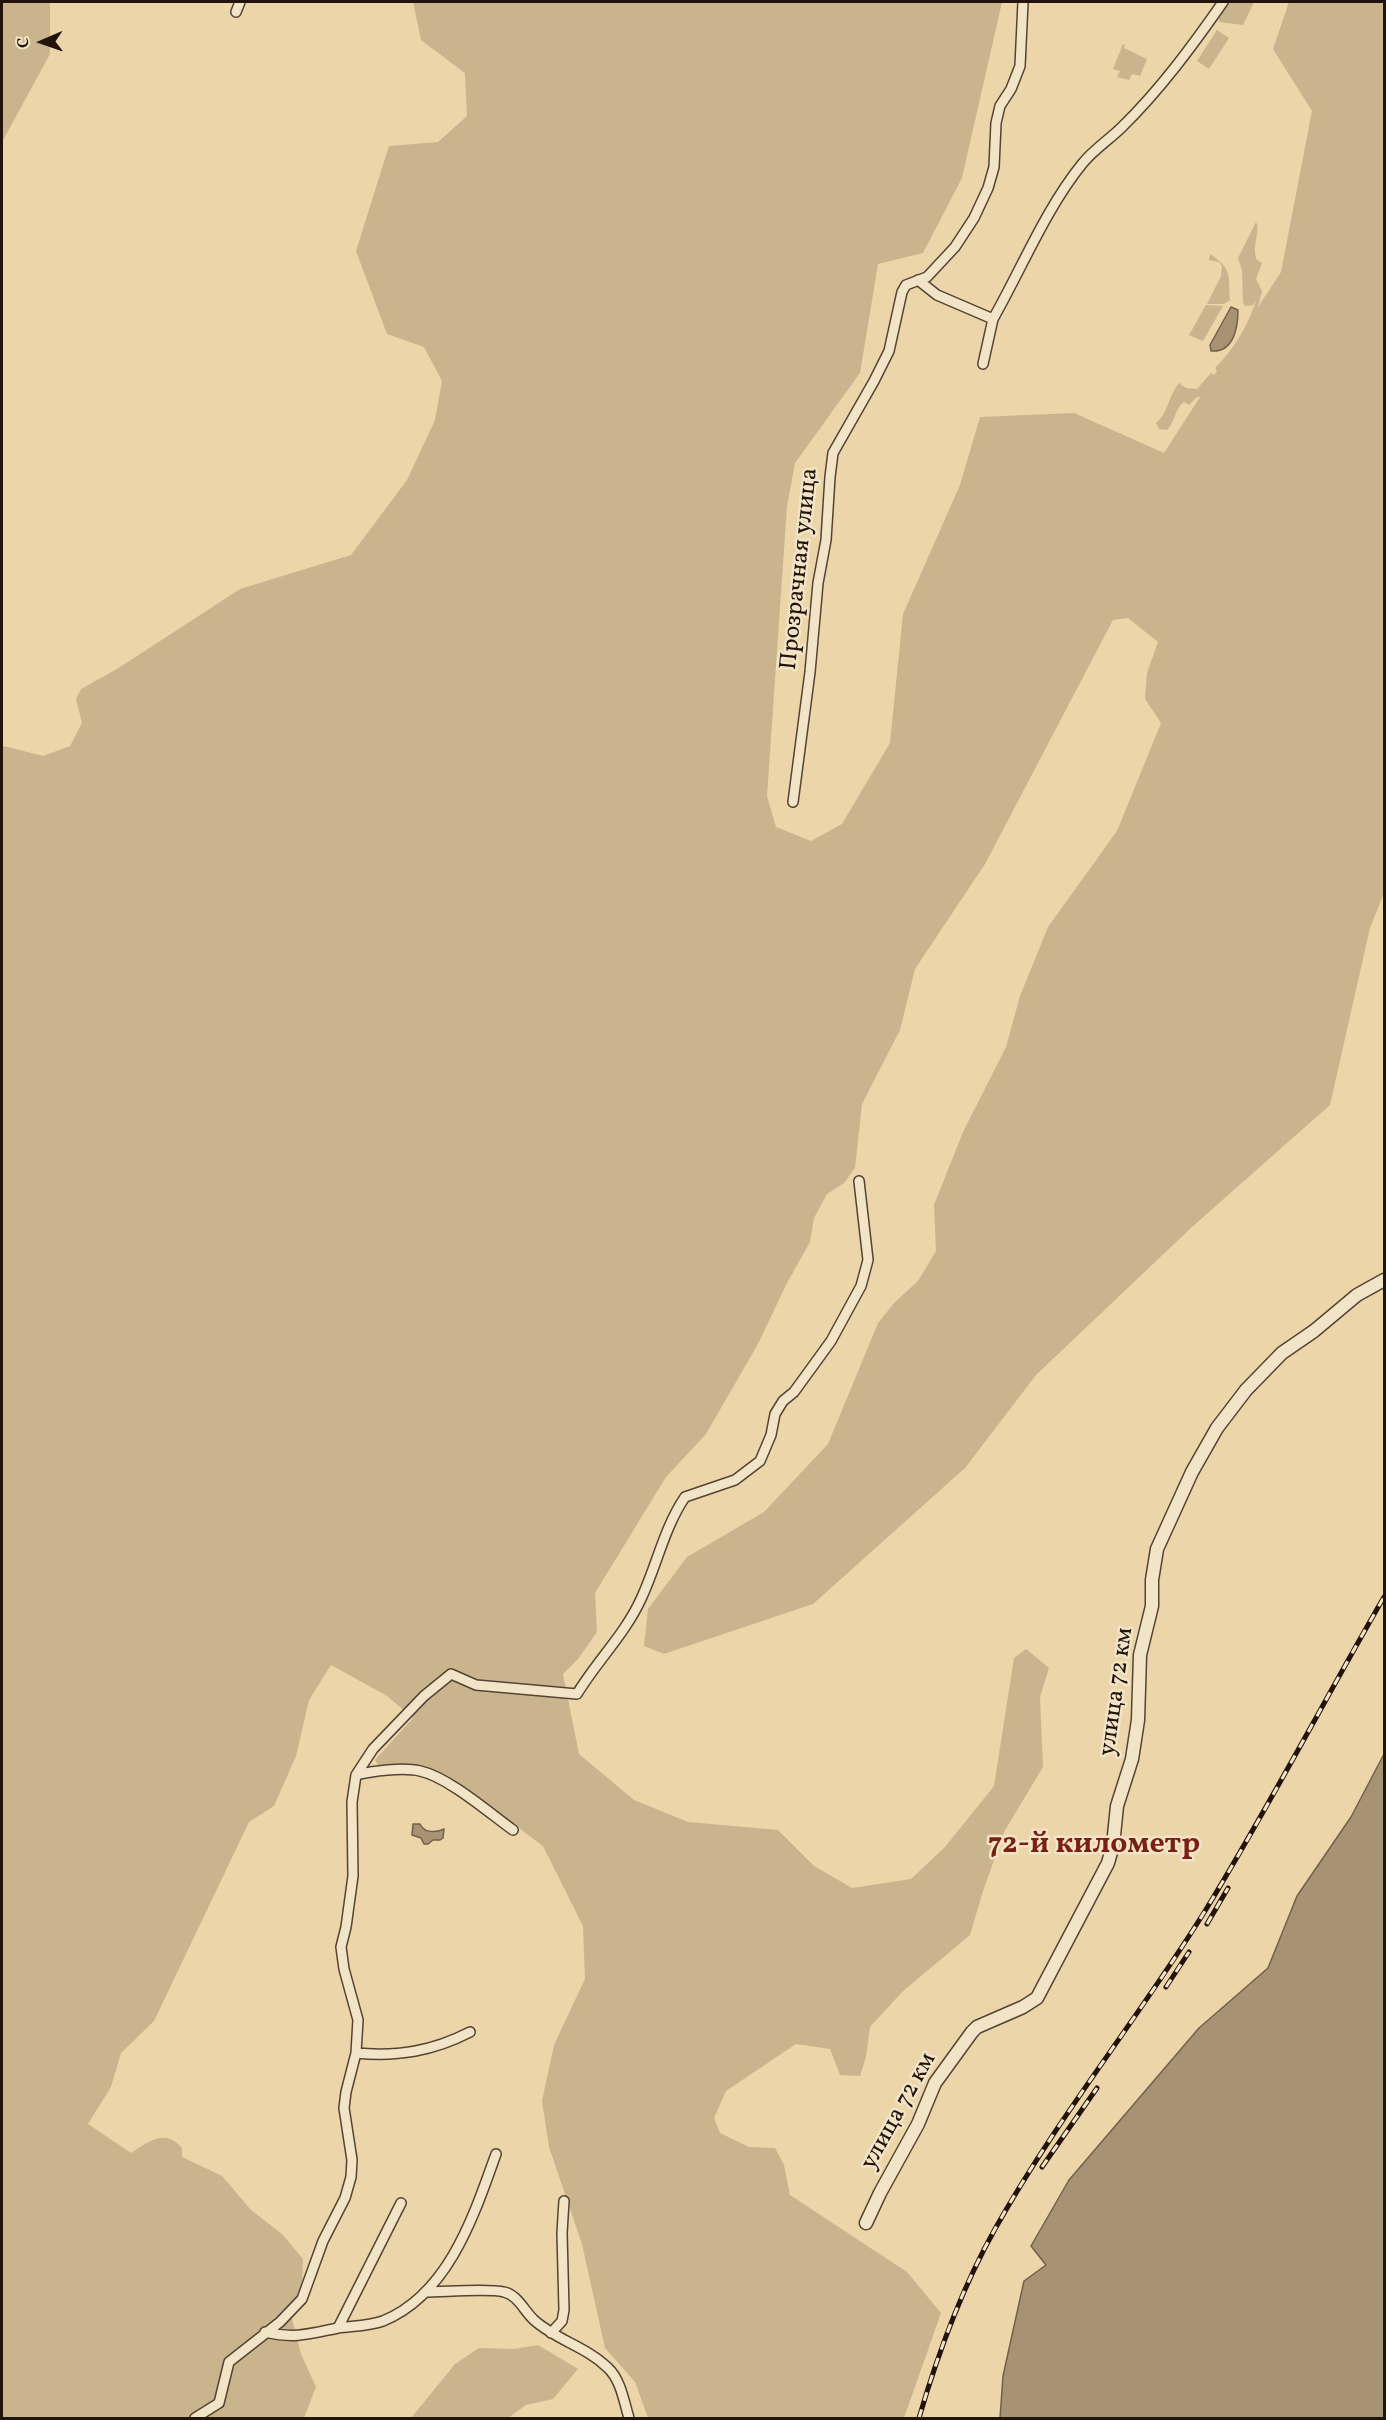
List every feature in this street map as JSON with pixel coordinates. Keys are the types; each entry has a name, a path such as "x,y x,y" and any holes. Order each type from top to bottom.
{"street":[{"path":"236,12 240,2"},
{"name":"Прозрачная улица","path":"793,802 810,672 818,583 826,540 833,453 889,351 902,292 906,285 927,277 955,247 974,218 988,188 994,167 996,123 1000,106 1011,90 1020,66 1023,2"},
{"path":"983,364 993,319 1054,205 1081,164 1099,145 1121,128 1150,96 1194,42 1222,2"},
{"path":"918,280 937,295 993,319"},
{"path":"195,2418 219,2403 229,2362 280,2322 302,2299 323,2241 345,2198 351,2177 352,2160 344,2108 356,2053 358,2020 340,1947 346,1927 353,1876 352,1802 356,1775 374,1749 424,1696 451,1674 476,1685 577,1694 623,1632 642,1598 672,1519 685,1497 735,1480 760,1461 771,1435 775,1414 783,1401 794,1392 836,1332 861,1286 868,1260 859,1181"},
{"name":"улица 72 км","path":"866,2223 879,2193 915,2129 935,2083 977,2027 1037,1998 1108,1863 1113,1845 1117,1806 1132,1759 1138,1720 1140,1655 1152,1606 1152,1580 1157,1549 1188,1481 1217,1428 1246,1390 1282,1353 1314,1331 1358,1294 1384,1281"},
{"path":"356,1775 386,1770 419,1770 442,1780 513,1830"},
{"path":"356,2053 385,2056 444,2045 470,2032"},
{"path":"265,2332 305,2336 382,2321 415,2303 449,2261 476,2211 496,2154"},
{"path":"551,2333 562,2320 564,2310 562,2233 564,2201"},
{"path":"338,2328 401,2203"},
{"path":"425,2292 507,2293 551,2333 595,2357 608,2367 619,2385 629,2418"}],"shaded area":[{"path":"2,2 50,2 50,54 2,142"},
{"path":"413,2 1002,2 962,178 923,253 878,264 860,373 795,463 787,506 767,796 776,827 811,841 842,824 890,743 903,614 960,485 980,417 1074,413 1164,453 1200,397 1189,405 1184,402 1167,430 1159,429 1156,423 1164,414 1175,388 1179,383 1186,388 1197,389 1211,373 1214,375 1217,371 1215,368 1234,345 1244,328 1256,301 1253,305 1245,306 1243,302 1242,270 1238,258 1256,222 1255,255 1262,263 1256,279 1262,291 1258,307 1281,272 1312,111 1273,49 1289,2 1384,2 1384,893 1370,928 1330,1105 1192,1227 1036,1375 965,1468 813,1604 664,1654 644,1646 648,1609 687,1557 764,1512 828,1444 878,1323 894,1303 918,1281 936,1251 934,1205 963,1132 1006,1047 1020,996 1048,927 1117,831 1161,723 1145,699 1147,673 1158,642 1128,618 1113,620 985,864 915,969 900,1030 862,1104 855,1168 844,1183 827,1194 814,1218 810,1242 787,1283 758,1344 706,1434 666,1477 595,1593 597,1632 578,1659 563,1674 579,1754 634,1800 688,1822 778,1830 814,1866 852,1888 911,1879 945,1847 994,1786 1014,1658 1026,1649 1049,1668 1040,1697 1043,1767 1004,1832 970,1935 902,1992 870,2027 866,2057 860,2076 840,2075 830,2049 796,2044 726,2091 714,2118 720,2133 749,2147 775,2148 784,2165 790,2195 907,2272 941,2313 904,2418 648,2418 635,2382 605,2348 582,2244 549,2147 542,2101 554,2045 585,1979 583,1926 543,1846 466,1788 422,1766 380,1768 375,1760 413,1718 387,1696 331,1665 309,1700 296,1756 274,1806 249,1822 154,2021 121,2053 111,2087 88,2124 131,2153 157,2138 176,2142 182,2148 182,2157 222,2176 251,2210 282,2234 303,2259 302,2285 290,2311 301,2354 316,2387 304,2418 2,2418 2,748 4,746 43,756 70,746 82,723 76,699 81,689 117,669 240,589 351,555 407,480 435,420 442,381 424,347 387,334 356,251 389,146 438,142 467,116 465,73 421,40"},
{"path":"1227,2 1254,2 1243,25 1219,22 1219,13"},
{"path":"1217,30 1229,38 1209,69 1197,61"},
{"path":"1123,44 1124,48 1147,59 1140,76 1132,74 1129,80 1117,77 1120,71 1113,69"},
{"path":"1210,254 1223,264 1228,273 1230,300 1224,304 1207,304 1221,276 1222,266 1219,262 1209,260"},
{"path":"1206,305 1223,306 1203,341 1189,335"},
{"path":"1231,307 1238,310 1233,338 1225,348 1211,351 1210,345"},
{"path":"1384,1754 1384,2418 1000,2418 1003,2376 1024,2281 1046,2265 1031,2246 1069,2180 1199,2028 1268,1968 1297,1896 1351,1817"},
{"path":"413,1824 420,1824 424,1829 430,1831 444,1829 443,1838 424,1844 421,1838 412,1835"},
{"path":"538,2345 578,2369 553,2399 526,2405 508,2418 411,2418 455,2364 479,2348 514,2349"}],"railway":[{"path":"919,2418 952,2321 995,2229 1071,2108 1153,1991 1205,1911 1384,1597"},
{"path":"1207,1924 1228,1888"},
{"path":"1166,1987 1189,1952"},
{"path":"1042,2167 1097,2088"}],"district":[{"name":"72-й километр","path":"1094,1846"}]}
